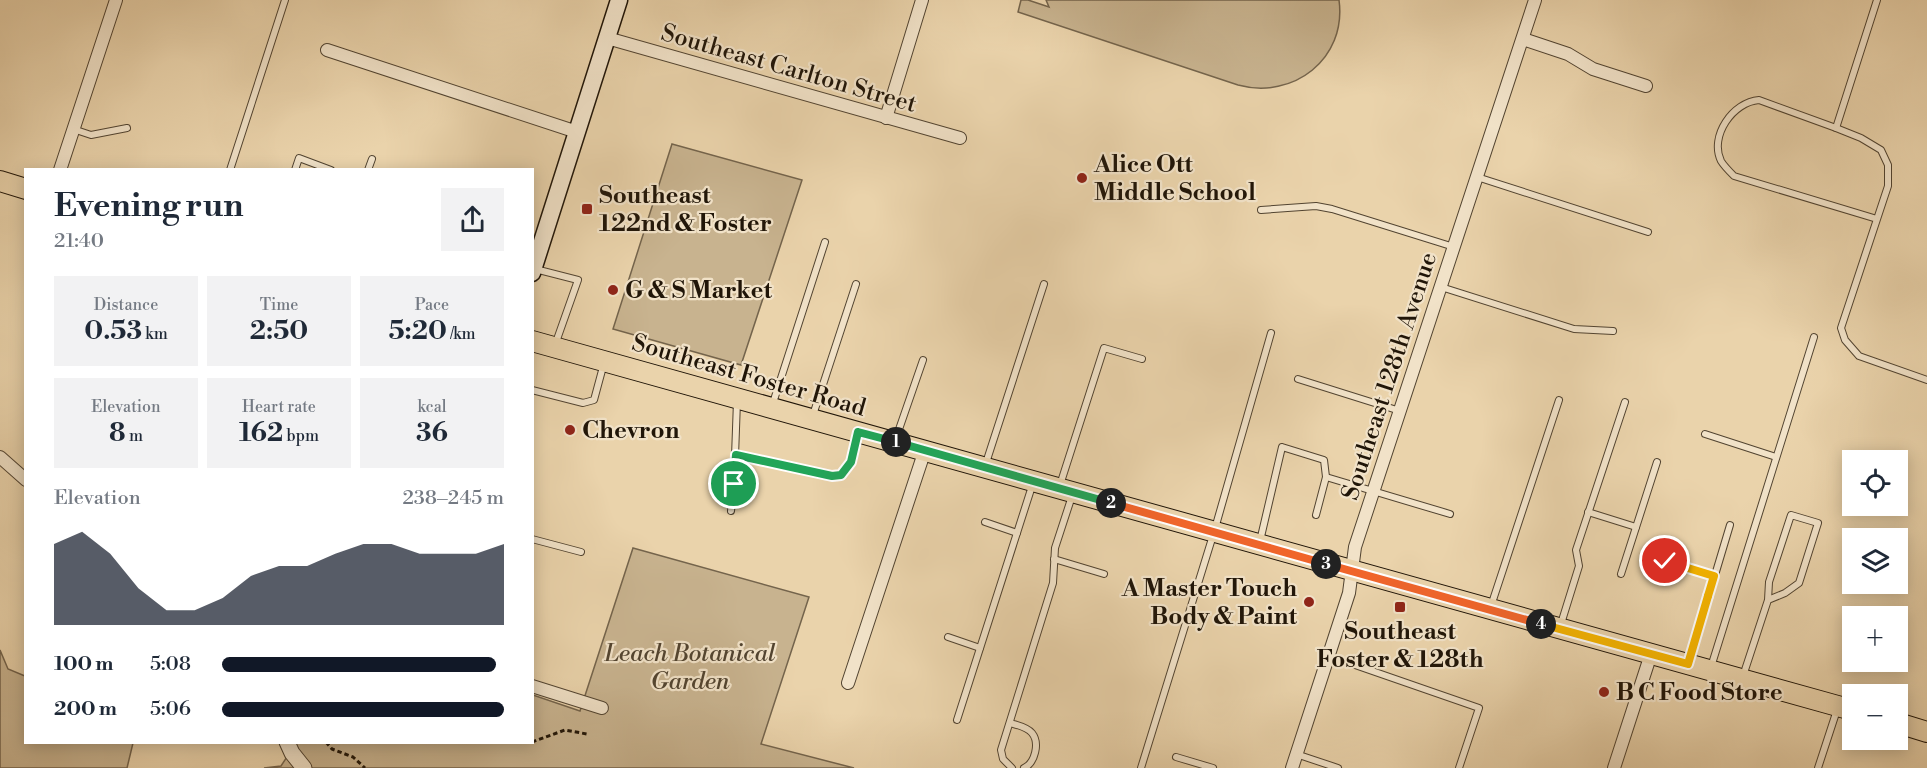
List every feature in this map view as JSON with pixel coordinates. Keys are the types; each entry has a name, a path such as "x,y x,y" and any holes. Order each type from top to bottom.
{"main road":[{"path":"534,267 542,232 619,0"},
{"path":"0,181 24,188"},
{"name":"Southeast Foster Road","path":"534,342 1842,707"},
{"path":"1908,726 1927,732"}],"street":[{"path":"61,168 116,0"},
{"path":"886,118 922,0"},
{"name":"Southeast 128th Avenue","path":"1292,768 1349,593 1355,548 1535,0"},
{"name":"Southeast Carlton Street","path":"607,38 960,138"},
{"path":"1523,39 1568,54 1593,69 1646,86"},
{"path":"327,50 577,132"},
{"path":"848,683 925,450"},
{"path":"0,457 24,478"},
{"path":"1614,768 1651,654"},
{"path":"534,687 602,708"},
{"path":"288,744 304,768"}],"lane":[{"path":"232,168 285,0"},
{"path":"1836,128 1877,0"},
{"path":"1877,219 1734,176 1720,160 1719,139 1733,111 1751,101 1759,100 1861,138 1881,150 1888,165 1888,186 1841,328 1845,340 1859,356 1927,380"},
{"path":"73,129 92,135 127,128"},
{"path":"296,168 299,158 326,168"},
{"path":"369,168 372,159"},
{"path":"1477,177 1648,232"},
{"path":"1261,210 1316,206 1454,247"},
{"path":"771,407 825,242"},
{"path":"534,271 578,280 555,347"},
{"path":"811,418 856,284"},
{"path":"985,467 1044,284"},
{"path":"1440,286 1574,329 1613,331"},
{"path":"1141,768 1214,532 1271,333"},
{"path":"1710,670 1814,337"},
{"path":"1012,768 1003,759 1002,750 1053,584 1055,548 1066,490 1104,348 1142,359"},
{"path":"895,442 923,360"},
{"path":"534,391 583,403 594,400 604,361"},
{"path":"1298,379 1400,411"},
{"path":"731,511 736,455 737,398"},
{"path":"1490,609 1559,400"},
{"path":"1559,629 1580,566 1576,550 1625,402"},
{"path":"736,455 832,476 841,475 851,462 858,432"},
{"path":"1705,434 1776,457"},
{"path":"1258,545 1282,447 1324,460 1326,477 1316,515"},
{"path":"1621,574 1657,462"},
{"path":"1326,477 1450,514"},
{"path":"957,720 1033,481"},
{"path":"1588,512 1636,527"},
{"path":"1742,680 1768,600 1769,582 1791,515 1818,523 1799,583 1785,593 1768,600"},
{"path":"986,522 1017,533"},
{"path":"1688,664 1730,525"},
{"path":"534,539 581,552"},
{"path":"1054,559 1104,574"},
{"path":"1665,561 1714,576"},
{"path":"948,637 980,648"},
{"path":"1329,656 1479,708 1458,768"},
{"path":"1818,768 1842,715"},
{"path":"1010,723 1031,733 1035,740 1036,748 1033,759 1029,766 1024,768"},
{"path":"1296,754 1338,768"},
{"path":"1176,757 1214,768"}],"path":[{"path":"534,741 565,730 587,734"},
{"path":"328,744 332,749 353,757 365,768"}],"green space":[{"path":"1021,0 1049,7 1046,0 1339,0 1339,21 1334,40 1325,57 1312,70 1296,80 1278,86 1258,88 1238,85 1018,12"},
{"path":"672,144 802,180 741,365 613,329"},
{"name":"Leach Botanical Garden","path":"633,548 809,597 761,744 854,768 264,768 281,766 295,744 534,744 534,695 580,711"},
{"path":"0,650 8,669 24,676 24,744 133,744 127,768 0,768"}],"place":[{"name":"Alice Ott Middle School","path":"1082,178"},
{"name":"Southeast 122nd & Foster","path":"587,209"},
{"name":"G & S Market","path":"613,290"},
{"name":"Chevron","path":"570,430"},
{"name":"A Master Touch Body & Paint","path":"1309,602"},
{"name":"Southeast Foster & 128th","path":"1400,607"},
{"name":"B C Food Store","path":"1604,692"}],"route":[{"path":"734,484 736,455 832,476 841,475 851,462 858,432 1352,572 1688,664 1714,576 1665,561"}]}
